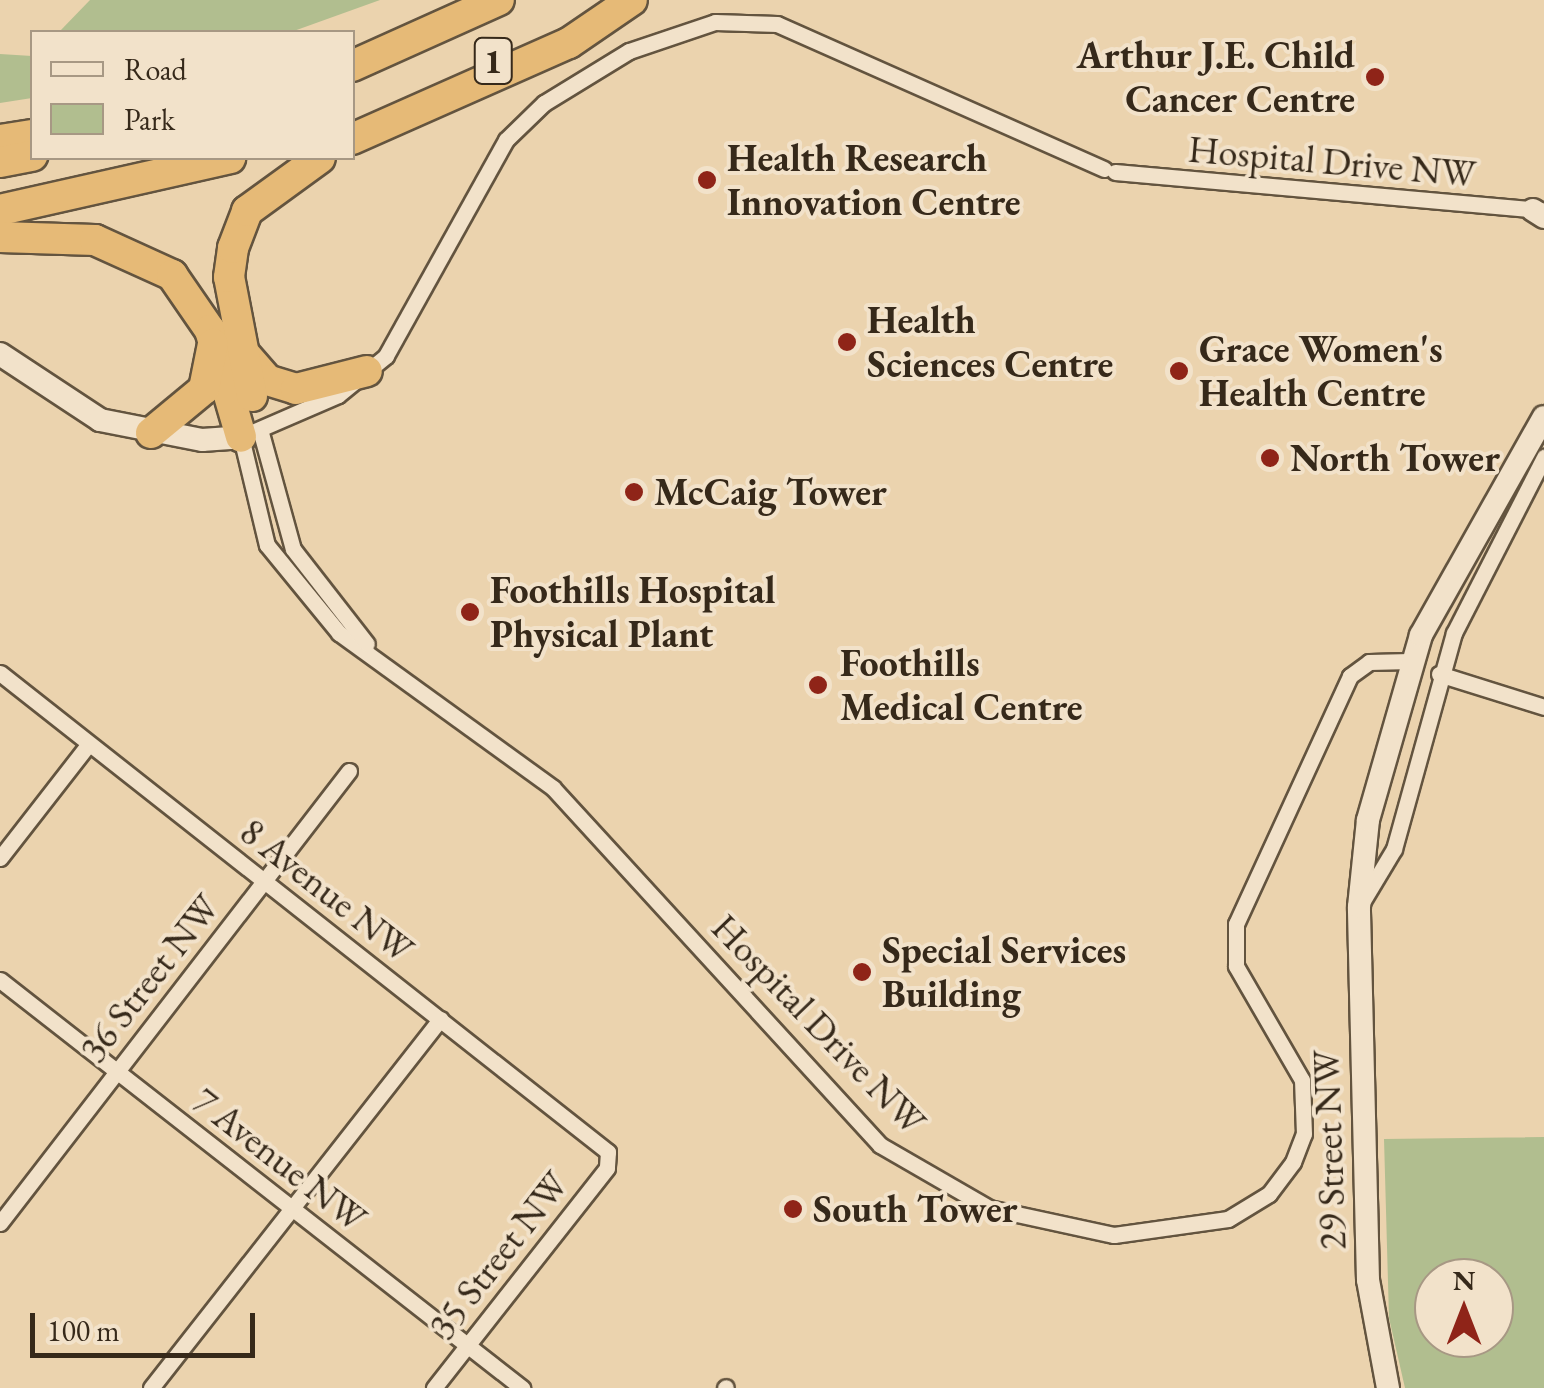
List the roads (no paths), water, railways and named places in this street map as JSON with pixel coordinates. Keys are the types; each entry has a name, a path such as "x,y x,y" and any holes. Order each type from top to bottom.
{"highway":[{"name":"1","path":"355,65 499,0"},
{"name":"1","path":"355,117 632,0"},
{"path":"355,138 569,43 632,0"},
{"path":"355,51 410,41"},
{"path":"0,125 30,123"},
{"path":"0,140 30,134"},
{"path":"0,162 30,156"},
{"path":"0,210 221,160"},
{"path":"251,435 242,350 228,277 247,211 317,160"},
{"path":"0,237 95,240 130,252 172,275 213,336 251,435"},
{"path":"151,433 204,388 213,336"},
{"path":"242,350 267,380 296,389 367,370"}],"street":[{"name":"Hospital Drive NW","path":"251,435 386,356 506,140 597,67 692,27 760,22 822,38 1109,171 1540,212"},
{"path":"0,354 100,420 151,433 251,435"},
{"name":"29 Street NW","path":"1388,1388 1370,1313 1359,907 1368,820 1410,661 1497,490 1544,417"},
{"name":"Hospital Drive NW","path":"251,435 293,550 371,648"},
{"name":"Hospital Drive NW","path":"251,435 278,565 311,610 371,648 552,788 880,1145 989,1208 1114,1236 1228,1219 1270,1194 1294,1162 1305,1107 1294,1061 1236,966 1236,924 1350,676 1369,662 1410,661"},
{"path":"1359,907 1379,884 1438,674 1544,457"},
{"path":"1497,490 1510,530"},
{"name":"8 Avenue NW","path":"0,673 440,1019 610,1160"},
{"path":"1438,674 1544,707"},
{"path":"0,858 88,745"},
{"name":"36 Street NW","path":"0,1223 349,771"},
{"path":"1368,820 1402,810"},
{"name":"7 Avenue NW","path":"0,980 522,1388"},
{"path":"150,1388 440,1019"},
{"name":"35 Street NW","path":"434,1388 610,1160"}],"place":[{"name":"Arthur J.E. Child Cancer Centre","path":"1375,77"},
{"name":"Health Research Innovation Centre","path":"707,180"},
{"name":"Health Sciences Centre","path":"847,342"},
{"name":"Grace Women's Health Centre","path":"1179,371"},
{"name":"North Tower","path":"1270,458"},
{"name":"McCaig Tower","path":"634,492"},
{"name":"Foothills Hospital Physical Plant","path":"470,612"},
{"name":"Foothills Medical Centre","path":"818,685"},
{"name":"Special Services Building","path":"862,972"},
{"name":"South Tower","path":"793,1209"}]}
